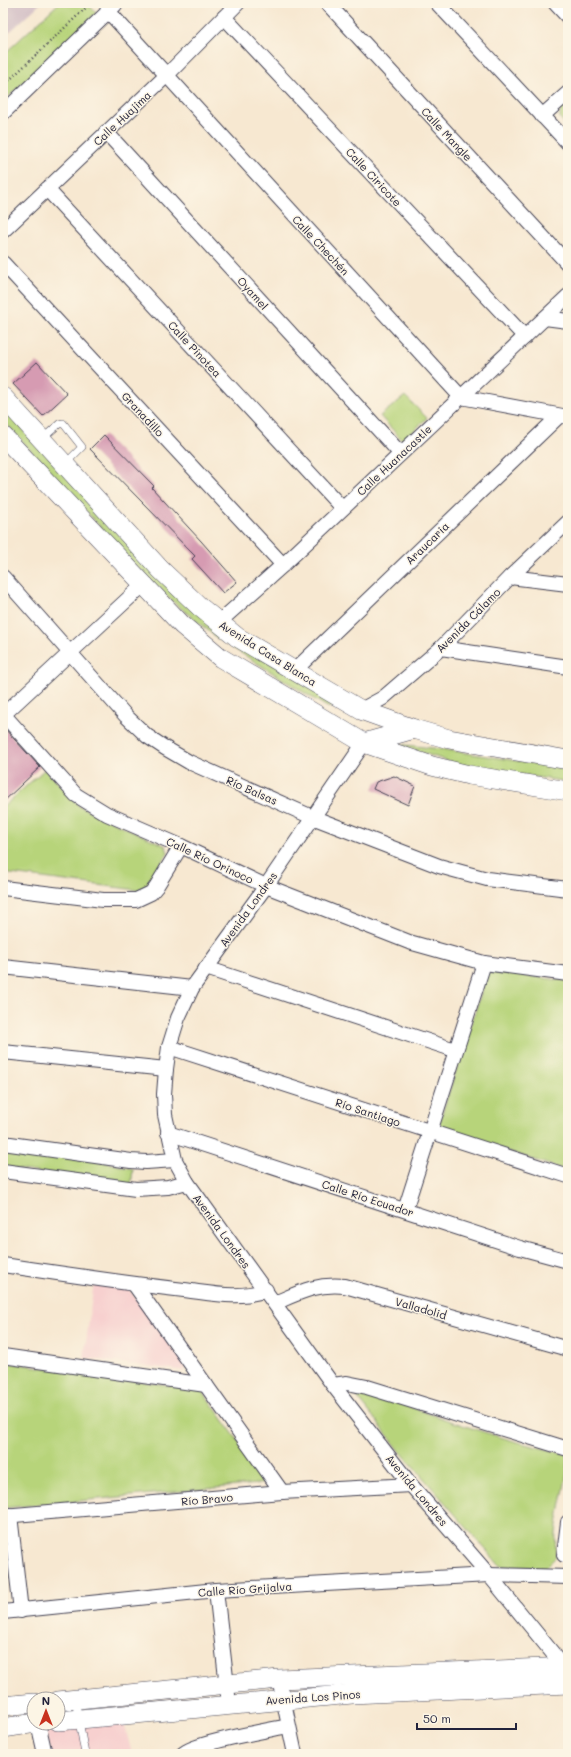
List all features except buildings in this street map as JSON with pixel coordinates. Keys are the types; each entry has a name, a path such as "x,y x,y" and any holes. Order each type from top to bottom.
{"street":[{"name":"Calle Huajima","path":"3,230 166,76 238,3"},
{"name":"Calle Mangle","path":"327,3 568,264"},
{"path":"437,3 568,142"},
{"path":"555,3 568,17"},
{"path":"3,113 111,6"},
{"name":"Calle Chechén","path":"111,6 166,76 461,397"},
{"name":"Calle Ciricote","path":"224,17 525,337"},
{"path":"542,116 568,93"},
{"name":"Oyamel","path":"106,132 400,454"},
{"name":"Calle Pinotea","path":"47,189 342,508"},
{"name":"Granadillo","path":"3,263 283,565"},
{"name":"Calle Huanacastle","path":"218,623 283,565 568,296"},
{"path":"545,318 568,321"},
{"name":"Avenida Casa Blanca","path":"3,397 161,570 218,623 237,637 361,710 414,729 449,739 568,760"},
{"path":"461,397 564,417"},
{"name":"Araucaria","path":"294,671 564,417"},
{"path":"3,436 182,625 221,658 364,743 432,766 469,775 568,791"},
{"name":"Avenida Cálamo","path":"361,710 383,698 441,648 510,577 568,522"},
{"name":"Río Balsas","path":"3,577 71,652 126,716 147,736 189,762 312,817 439,866 487,879 568,889"},
{"path":"510,577 568,584"},
{"path":"3,714 143,585"},
{"path":"182,625 188,612 200,607"},
{"path":"441,648 568,667"},
{"path":"320,717 341,716 361,710 364,743"},
{"name":"Calle Río Orinoco","path":"3,714 64,783 81,799 107,814 181,846 266,886 402,939 484,963 568,974"},
{"path":"364,743 414,729"},
{"name":"Avenida Londres","path":"364,743 266,886 192,988 178,1018 169,1047 164,1094 168,1133 175,1160 187,1182 333,1385 411,1485 489,1575 567,1673"},
{"path":"3,888 103,900 136,900 151,893 156,887 181,846"},
{"path":"405,1210 484,963"},
{"path":"3,967 192,988"},
{"path":"206,968 455,1050"},
{"name":"Río Santiago","path":"169,1047 568,1176"},
{"path":"3,1052 166,1069"},
{"name":"Calle Río Ecuador","path":"168,1133 520,1248 568,1260"},
{"path":"3,1143 131,1161 146,1162 175,1160"},
{"path":"3,1171 136,1188 168,1187 187,1182"},
{"path":"3,1265 134,1284 240,1295 251,1295 266,1290"},
{"path":"134,1284 282,1492"},
{"name":"Valladolid","path":"275,1303 317,1286 345,1286 568,1349"},
{"path":"3,1356 206,1385"},
{"path":"333,1385 347,1383 367,1387 568,1449"},
{"name":"Río Bravo","path":"7,1516 282,1492 411,1485"},
{"path":"7,1516 21,1610"},
{"path":"564,1555 568,1522"},
{"name":"Calle Río Grijalva","path":"3,1612 216,1590 489,1575 568,1577"},
{"path":"216,1590 229,1704"},
{"name":"Avenida Los Pinos","path":"66,1700 279,1679 567,1673"},
{"name":"Avenida Los Pinos","path":"66,1720 283,1699 404,1691 567,1673"},
{"path":"279,1679 295,1754"},
{"path":"3,1706 26,1704"},
{"path":"3,1728 26,1725"},
{"path":"183,1754 186,1751 202,1745 288,1726"},
{"path":"39,1731 45,1754"}],"lane":[{"path":"42,439 58,424 64,423 82,444 82,447 64,464"},
{"path":"66,1700 78,1719 85,1754"}],"path":[{"path":"3,86 91,3"}],"shaded area":[{"path":"3,3 41,3 3,38"},
{"path":"94,1282 127,1287 185,1365 185,1371 84,1358"},
{"path":"122,1715 132,1754 51,1754 45,1731 66,1731 66,1722"}],"green space":[{"path":"59,3 87,3 96,13 3,102 3,55"},
{"path":"568,102 568,127 560,118 560,109"},
{"path":"405,396 427,418 403,441 380,416"},
{"path":"3,407 166,585 334,702 334,707 327,707 217,638 154,586 3,420"},
{"path":"397,744 441,749 568,769 568,782 459,765"},
{"path":"45,769 80,807 166,846 168,853 145,887 137,890 3,873 3,807"},
{"path":"494,972 568,981 568,1171 444,1130 439,1123 487,975"},
{"path":"3,1148 84,1157 133,1169 131,1186 3,1167"},
{"path":"3,1362 202,1390 268,1483 3,1508"},
{"path":"348,1385 484,1432 540,1448 568,1454 566,1480 556,1532 556,1557 545,1568 500,1566 400,1451"}]}
